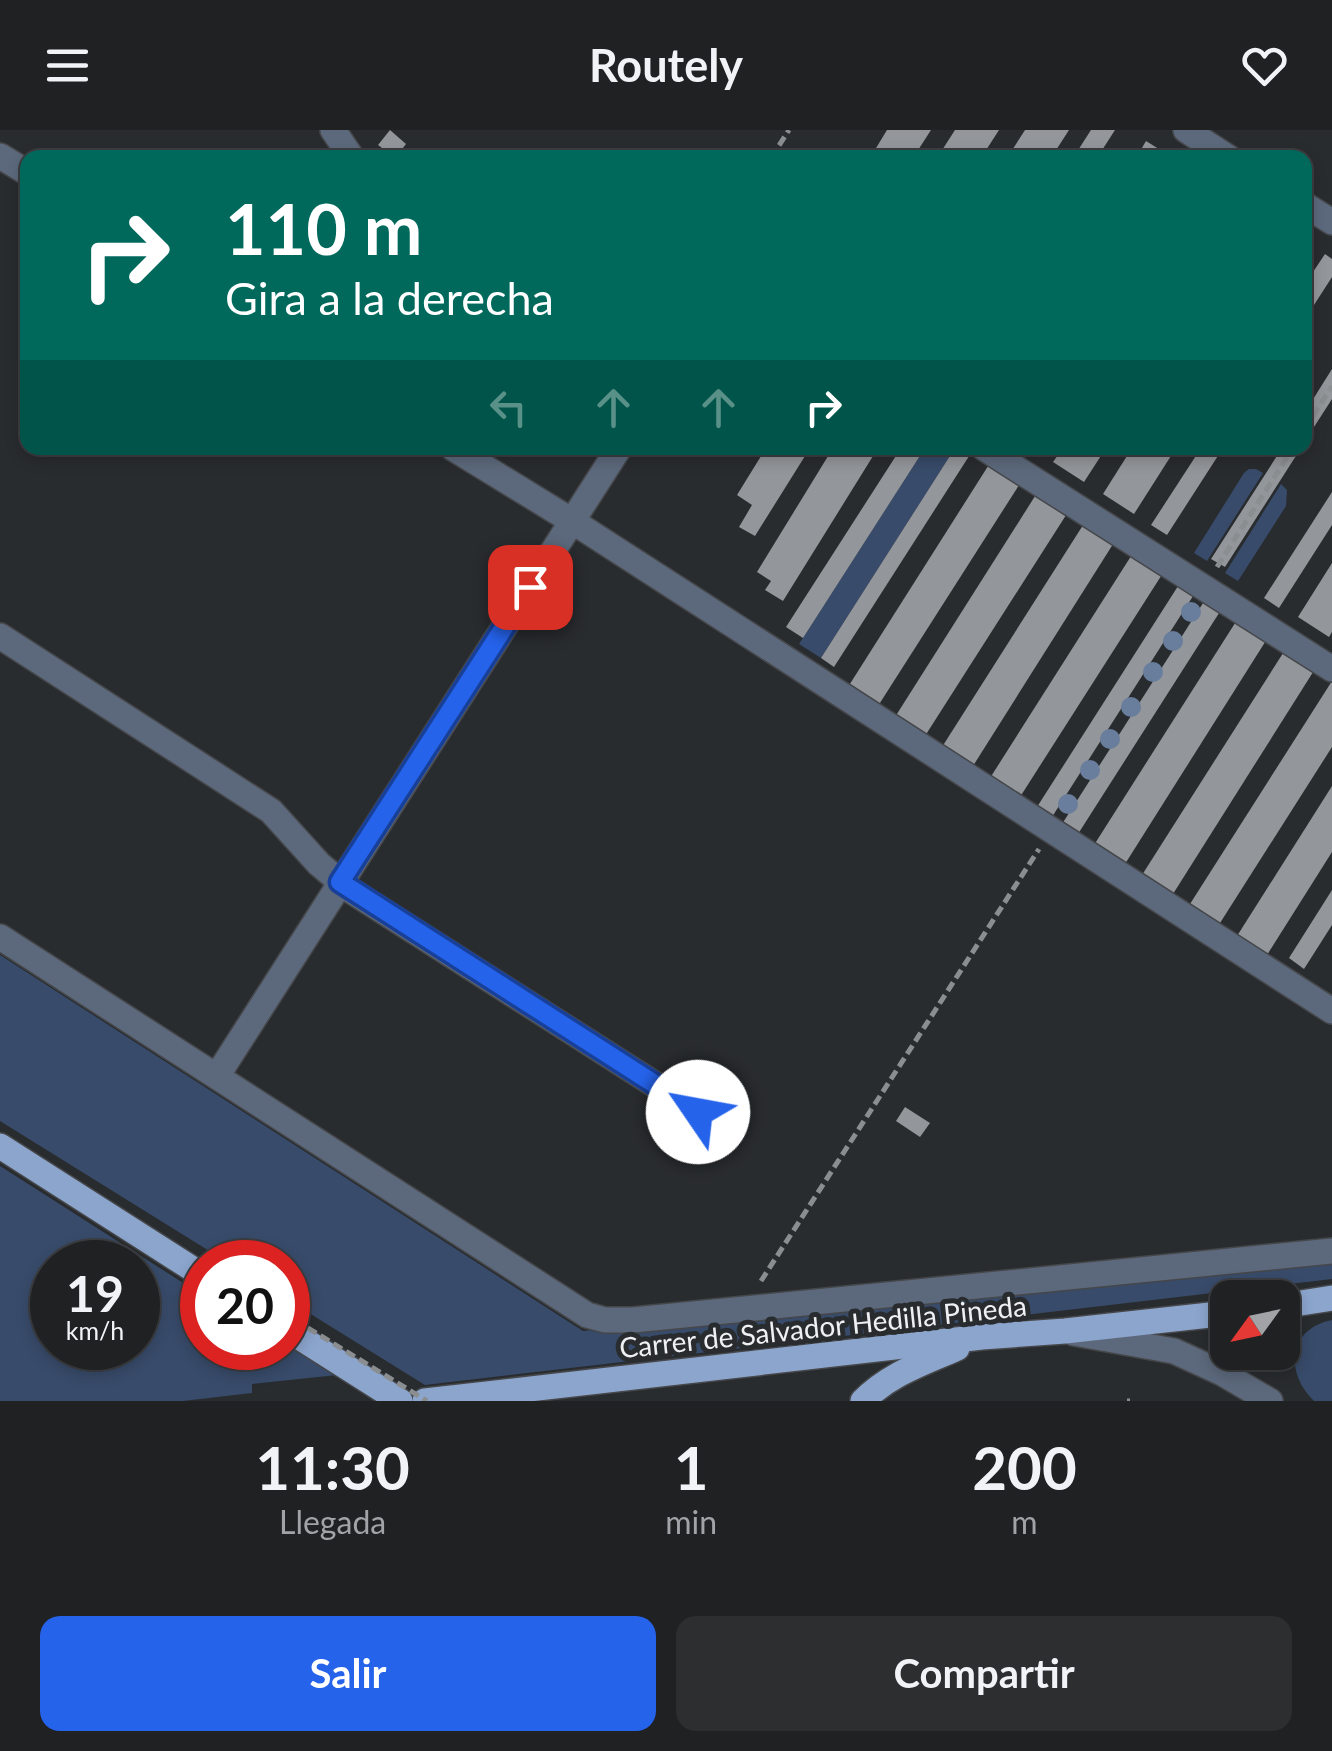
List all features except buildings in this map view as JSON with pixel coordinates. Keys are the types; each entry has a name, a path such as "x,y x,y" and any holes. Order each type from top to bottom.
{"main road":[{"path":"0,1146 180,1262"},
{"path":"1300,1303 1332,1298"},
{"name":"Carrer de Salvador Hedilla Pineda","path":"426,1401 1210,1315"},
{"path":"863,1401 894,1375 982,1337"},
{"path":"310,1338 400,1401"}],"lane":[{"path":"1186,130 1217,150"},
{"path":"464,455 1332,1011"},
{"path":"217,1076 614,455"},
{"path":"995,455 1332,669"},
{"path":"0,636 271,811 340,882 698,1112"},
{"path":"0,937 588,1315 605,1320 1332,1252"},
{"path":"1064,1331 1174,1351 1270,1401"}],"path":[{"path":"1312,418 1332,386"},
{"path":"1213,573 1289,455"},
{"path":"743,1309 1039,849"},
{"path":"310,1336 426,1401"}],"shaded area":[{"path":"920,455 951,455 821,658 799,644"},
{"path":"1249,469 1263,473 1207,561 1194,553"},
{"path":"1281,484 1287,490 1286,506 1238,581 1225,573"},
{"path":"0,955 583,1331 1332,1258 1332,1279 1300,1283 1210,1280 1210,1293 425,1385 310,1314 310,1240 192,1240 0,1121"},
{"path":"0,1166 116,1240 30,1240 30,1370 160,1370 160,1268 180,1281 180,1370 310,1370 310,1358 337,1375 252,1384 252,1393 183,1401 0,1401"},
{"path":"1332,1320 1332,1401 1314,1401 1296,1370 1300,1370 1300,1341 1317,1325"}],"route":[{"path":"530,587 340,882 698,1112"}]}
